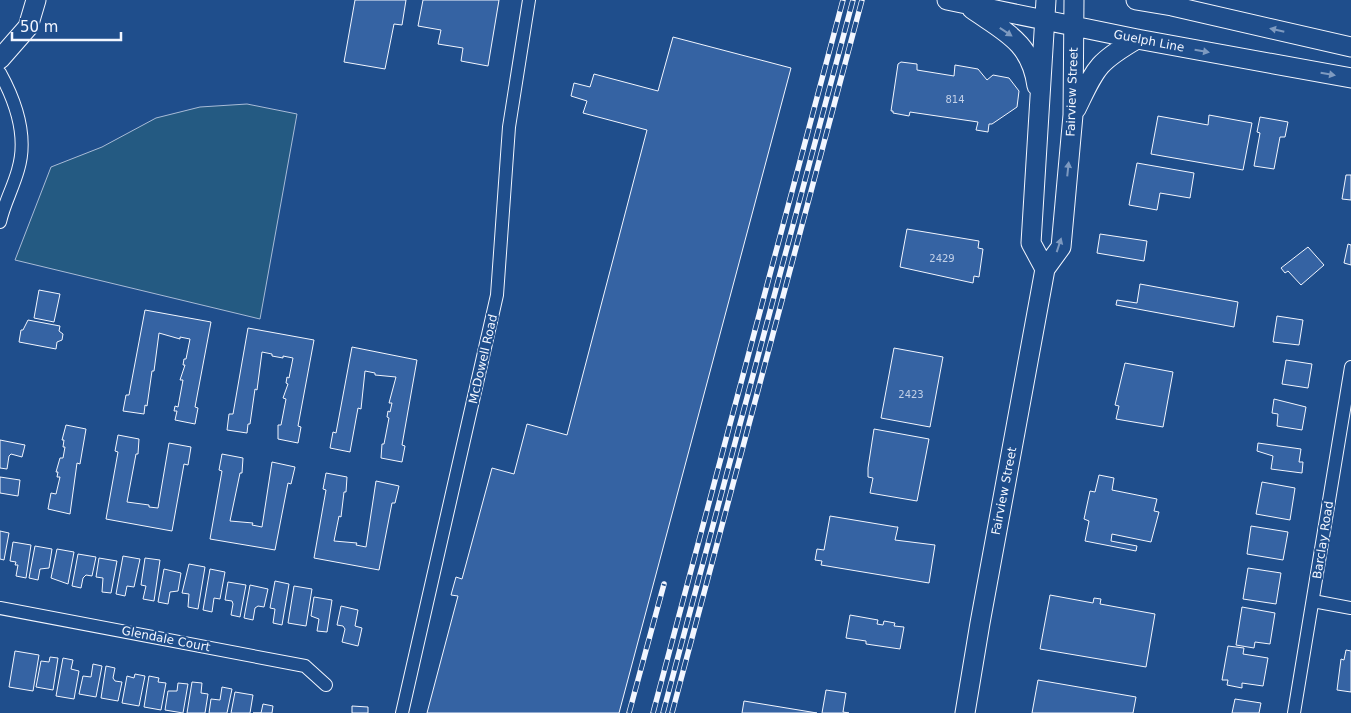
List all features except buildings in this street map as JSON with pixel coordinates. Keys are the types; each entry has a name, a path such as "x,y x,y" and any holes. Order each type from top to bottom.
{"main road":[{"path":"0,59 28,27 36,0"},
{"path":"1045,269 1031,243 1046,0"},
{"name":"Fairview Street","path":"965,713 1045,269 1061,247 1073,115 1074,0"},
{"path":"1136,0 1168,3 1351,47"},
{"path":"956,2 1018,40 1030,59 1041,104"},
{"name":"Guelph Line","path":"956,2 1137,39 1351,78"},
{"path":"1073,115 1096,68 1110,55 1137,39"}],"street":[{"name":"McDowell Road","path":"402,713 497,295 509,127 530,0"},
{"path":"0,73 14,98 21,145 19,169 0,222"},
{"name":"Barclay Road","path":"1294,713 1351,367"},
{"path":"1313,601 1351,608"},
{"name":"Glendale Court","path":"0,608 305,666 326,685"}],"shaded area":[{"path":"247,104 297,114 260,319 15,260 51,167 102,147 156,118 200,107"}],"railway":[{"path":"653,713 843,0"},
{"path":"663,713 853,0"},
{"path":"672,713 862,0"},
{"path":"629,713 664,584"}]}
